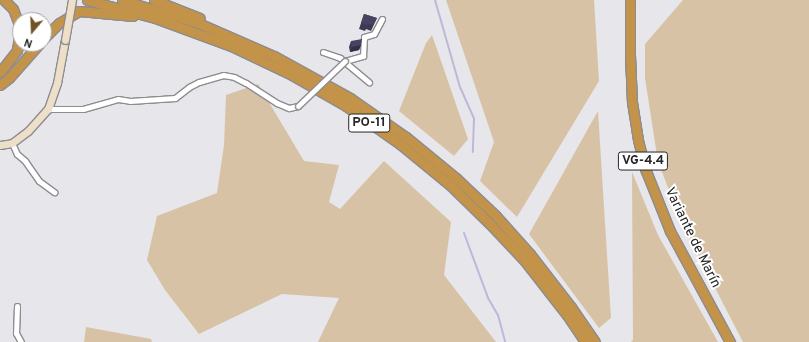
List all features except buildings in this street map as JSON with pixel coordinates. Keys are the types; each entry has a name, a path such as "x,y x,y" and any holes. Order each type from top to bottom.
{"highway":[{"path":"4,0 14,12"},
{"name":"PO-11","path":"87,0 155,18 231,46 292,75 346,106 400,144 450,185 489,222 524,260 585,342"},
{"name":"PO-11","path":"122,0 198,23 239,40 307,73 350,98 406,137 456,178 496,216 530,254 572,307 595,342"},
{"path":"154,0 205,20 239,40"},
{"name":"Variante de Marín","path":"630,0 632,102 638,140 646,171 670,231 730,342"},
{"path":"52,30 59,23 79,11 155,18"},
{"path":"0,72 16,52"},
{"path":"0,85 9,78 32,52"}],"street":[{"path":"0,145 12,142 28,131 48,109 55,90 72,0"},
{"path":"48,109 83,109 118,99 130,101 175,98 189,87 199,82 223,75 234,77 277,103 289,108 298,106 345,61 363,56 364,37 374,34 382,19"},
{"path":"324,52 333,54 345,61 369,82"},
{"path":"12,142 17,154 25,161 39,181 54,192"},
{"path":"17,306 16,333 21,342"}],"shaded area":[{"path":"446,0 594,0 599,81 517,217 480,181 494,142"},
{"path":"683,0 809,0 809,342 743,342 684,228 658,162 645,78 645,44"},
{"path":"432,35 468,139 454,156 399,111 426,43"},
{"path":"258,84 304,161 339,165 329,202 340,209 384,161 451,222 444,275 496,342 318,342 339,298 282,294 199,334 165,290 147,260 157,216 217,193 224,145 226,95"},
{"path":"598,111 611,318 599,328 529,234"},
{"path":"632,172 658,235 718,342 631,342 633,340"},
{"path":"86,327 151,339 152,342 84,342"}],"waterway":[{"path":"435,0 460,87 474,118 473,152"},
{"path":"464,233 488,298 498,315 505,342"}]}
